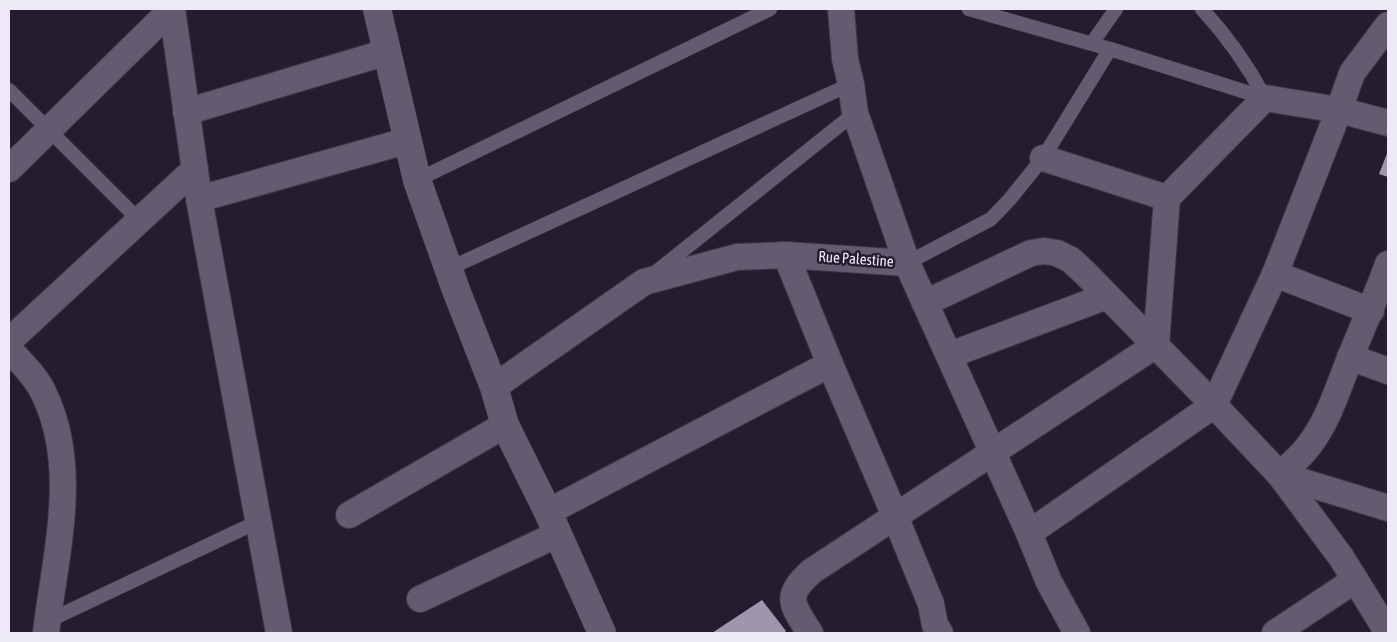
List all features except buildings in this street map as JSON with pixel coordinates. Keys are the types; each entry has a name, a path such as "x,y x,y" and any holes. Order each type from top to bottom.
{"street":[{"path":"172,9 199,199 279,633"},
{"path":"9,169 172,9"},
{"path":"377,9 406,140 417,180 448,269 494,387 505,425 553,523 602,633"},
{"path":"841,9 844,59 851,84 855,113 907,263"},
{"path":"1029,533 1214,405 1275,274 1352,73 1388,25"},
{"path":"186,112 387,52"},
{"path":"1156,345 1167,198 1265,98 1339,110 1388,123"},
{"path":"199,199 406,140"},
{"path":"1043,158 1167,198"},
{"path":"9,341 195,169"},
{"path":"924,303 1031,253 1057,253 1071,260 1156,345 1280,475 1342,557 1388,633"},
{"path":"786,255 931,604 935,625 940,633"},
{"name":"Rue Palestine","path":"494,387 644,282 737,257 786,255 907,263 924,303 950,355 1049,582 1077,633"},
{"path":"1280,475 1307,448 1324,422 1337,395 1350,357 1378,307 1388,264"},
{"path":"1275,274 1378,307"},
{"path":"950,355 1107,296"},
{"path":"810,633 792,602 794,591 812,571 1156,345"},
{"path":"9,349 44,392 56,421 64,498 47,627"},
{"path":"1350,357 1388,371"},
{"path":"420,599 830,364"},
{"path":"349,515 505,425"},
{"path":"1280,475 1388,508"},
{"path":"1275,633 1355,580"}],"lane":[{"path":"417,180 770,9"},
{"path":"969,9 1092,43 1265,98"},
{"path":"1092,43 1116,9"},
{"path":"1202,9 1233,46 1265,98"},
{"path":"907,263 991,219 1010,199 1043,158 1110,49"},
{"path":"448,269 851,84"},
{"path":"9,90 139,220"},
{"path":"644,282 855,113"},
{"path":"47,627 259,521"}]}
